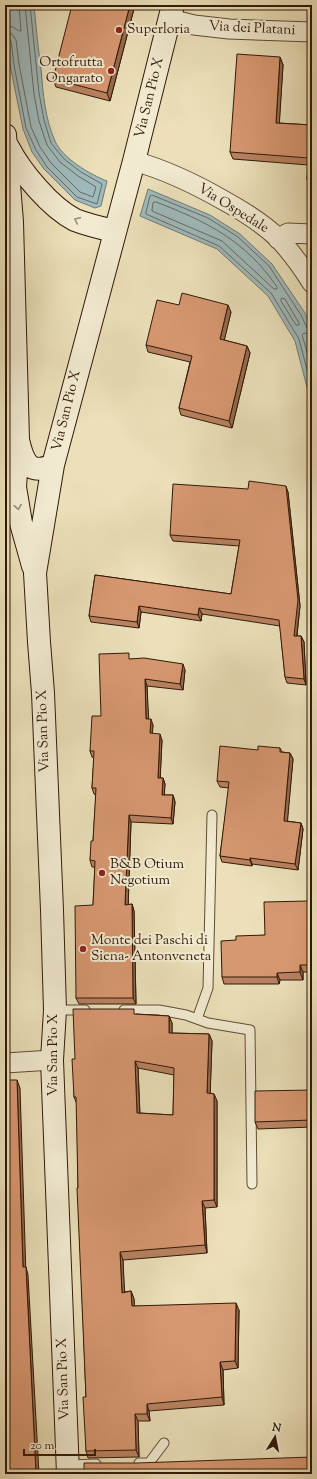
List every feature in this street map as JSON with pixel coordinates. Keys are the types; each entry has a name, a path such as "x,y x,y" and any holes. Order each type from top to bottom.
{"street":[{"name":"Via dei Platani","path":"172,12 194,25 229,29 312,32"},
{"name":"Via San Pio X","path":"68,1470 52,1060 54,1010 52,910 43,693 38,642 35,574 53,465 114,231 121,211 172,12"},
{"path":"6,139 12,154 30,179 49,200 74,219 88,225 114,231"},
{"path":"6,139 11,208 16,327 18,440 15,487 21,523 35,574"},
{"name":"Via Ospedale","path":"134,161 155,167 197,185 259,222 278,239 300,264 312,283"},
{"path":"11,208 28,198 37,197 49,200"},
{"path":"278,239 288,232 312,234"},
{"path":"18,440 24,458 30,467 39,470 53,465"},
{"path":"5,1063 52,1060"}],"lane":[{"path":"197,1019 208,988 212,815"},
{"path":"54,1010 93,1010"},
{"path":"115,1010 159,1010 186,1015 208,1023 250,1030 252,1184"},
{"path":"128,1464 149,1463 164,1443"},
{"path":"68,1470 106,1464"}],"water":[{"path":"5,5 34,5 44,97 52,133 59,147 70,160 93,175 107,181 101,206 95,208 75,200 44,169 32,152 23,129 10,65 5,24"},
{"path":"148,189 210,215 240,234 272,264 305,313 312,330 312,428 308,391 295,341 268,296 217,249 140,216"}],"building":[{"path":"72,5 130,5 107,93 53,79"},
{"path":"237,54 280,57 276,123 312,125 312,180 307,179 309,158 230,152"},
{"path":"182,293 228,305 220,339 247,346 229,421 179,408 192,356 146,345 157,300 179,305"},
{"path":"249,481 286,486 298,600 294,636 301,636 304,679 285,677 279,620 199,608 198,615 139,606 137,622 89,616 95,575 231,594 240,540 170,535 173,484 248,489"},
{"path":"129,653 129,659 144,658 183,664 180,684 145,679 146,719 151,719 150,733 160,734 158,778 163,778 162,795 173,795 171,818 129,815 125,905 132,904 133,998 76,998 75,906 93,905 95,861 90,860 91,841 93,841 96,788 92,788 94,751 90,751 92,716 101,716 99,654"},
{"path":"5,745 7,845 5,845"},
{"path":"220,746 258,750 258,746 280,748 280,752 290,753 284,821 301,823 295,864 220,856 229,782 217,781"},
{"path":"308,901 309,943 312,943 312,965 300,965 300,972 277,973 277,977 222,977 221,941 236,940 236,936 265,935 264,902"},
{"path":"73,1009 134,1009 134,1014 169,1016 169,1033 209,1034 207,1093 214,1094 214,1200 202,1201 205,1245 120,1252 122,1293 131,1291 132,1306 236,1303 235,1361 220,1362 222,1397 147,1404 147,1414 135,1414 136,1450 86,1451 83,1397 86,1397 77,1188 76,1097 74,1097 72,1059 75,1059","holes":["135,1061 174,1068 173,1115 137,1113"]},
{"path":"5,1080 17,1080 23,1267 26,1267 36,1474 5,1474"},
{"path":"312,1090 312,1120 255,1122 255,1091"},
{"path":"312,1457 312,1474 84,1474 84,1463 137,1463"}],"place":[{"name":"Superloria","path":"119,30"},
{"name":"Ortofrutta Ongarato","path":"111,71"},
{"name":"B&B Otium Negotium","path":"102,873"},
{"name":"Monte dei Paschi di Siena- Antonveneta","path":"83,949"}]}
